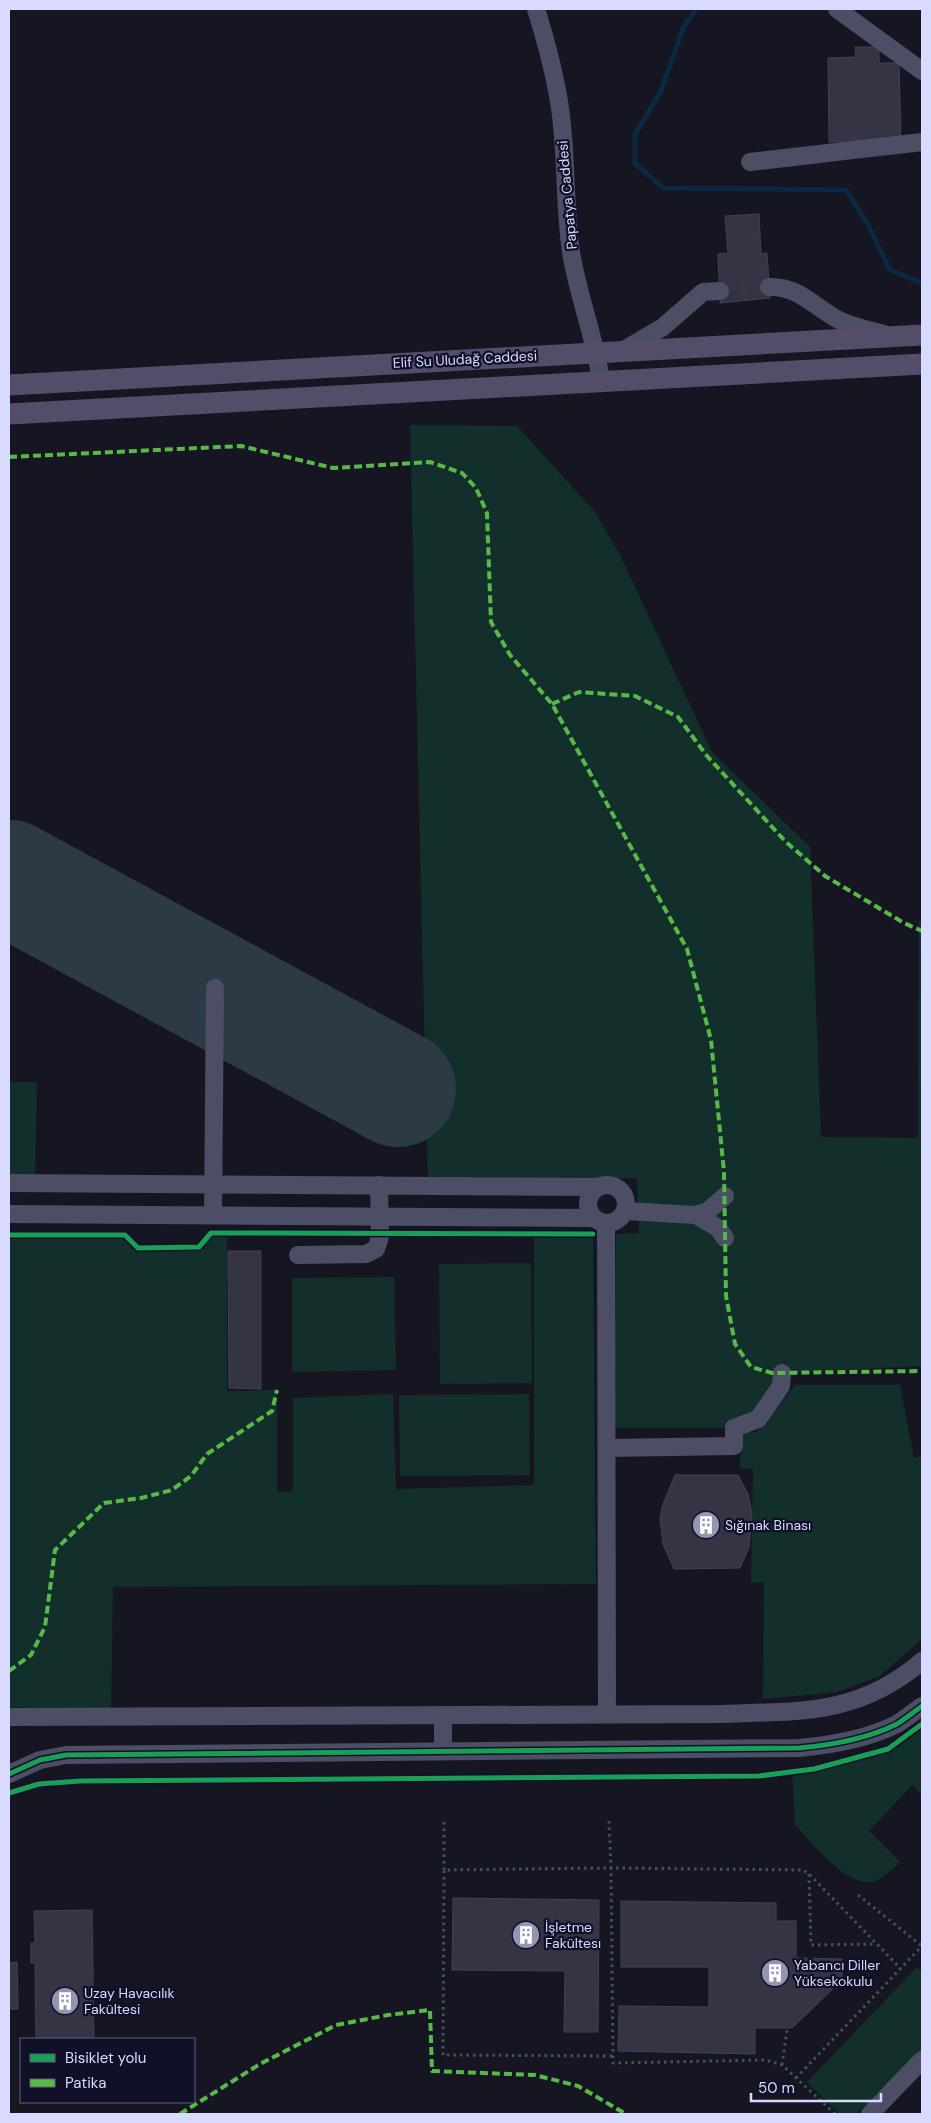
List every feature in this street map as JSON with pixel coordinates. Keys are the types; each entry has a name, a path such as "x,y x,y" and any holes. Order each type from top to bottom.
{"main road":[{"name":"Elif Su Uludağ Caddesi","path":"9,385 922,335"},
{"path":"9,414 922,364"}],"street":[{"name":"Papatya Caddesi","path":"536,9 548,49 560,109 567,223 571,253 576,278 597,352 601,381"},
{"path":"837,9 922,70"},
{"path":"750,162 922,142"},
{"path":"769,287 783,287 792,290 851,325 892,336"},
{"path":"624,350 663,328 703,292 720,291"},
{"path":"214,1215 215,988"},
{"path":"9,1184 597,1187 609,1184 620,1189 626,1201 625,1211 619,1219 600,1221 378,1216 9,1214"},
{"path":"298,1255 366,1254 376,1249 380,1237 378,1216 379,1186"},
{"path":"597,1187 589,1196 588,1202 590,1214 600,1221"},
{"path":"625,1211 696,1215 708,1211 725,1196"},
{"path":"696,1215 718,1228 725,1238"},
{"path":"600,1221 607,1448 607,1714"},
{"path":"607,1448 734,1446 734,1428 758,1419 781,1386 782,1372"},
{"path":"9,1717 607,1714 811,1710 839,1706 888,1687 922,1661"},
{"path":"9,1774 40,1760 66,1755 799,1748 832,1745 870,1734 896,1724 922,1706"},
{"path":"442,1715 443,1751"},
{"path":"870,2114 922,2060"}],"path":[{"path":"609,1821 613,2063 766,2060 782,2065 835,2114"},
{"path":"444,1822 443,2055 613,2056"},
{"path":"444,1870 611,1868 803,1870 901,1969"},
{"path":"809,1874 811,1944 877,1944"},
{"path":"796,2078 922,1946 858,1894"},
{"path":"782,2065 787,2030"}],"green space":[{"path":"410,425 517,426 595,512 621,557 712,752 810,847 821,1137 918,1138 919,921 922,922 922,1366 782,1373 759,1412 734,1428 614,1428 616,1234 639,1233 637,1178 428,1186"},
{"path":"9,1082 37,1082 35,1177 9,1177"},
{"path":"211,1233 227,1233 227,1391 277,1390 277,1492 293,1491 293,1398 393,1394 396,1489 534,1485 534,1233 593,1234 596,1584 113,1587 111,1710 9,1707 9,1235 125,1235 138,1248 199,1247"},
{"path":"531,1263 532,1383 440,1384 439,1264"},
{"path":"394,1277 396,1370 292,1372 292,1278"},
{"path":"795,1385 900,1385 914,1458 922,1456 922,1639 880,1676 837,1692 763,1699 764,1583 751,1582 753,1469 740,1468 741,1432 757,1432"},
{"path":"529,1394 530,1475 400,1476 399,1395"},
{"path":"922,1726 922,1795 912,1785 869,1831 900,1862 875,1881 865,1882 854,1879 821,1853 795,1825 792,1771 887,1747"},
{"path":"917,1967 922,1972 922,2050 856,2114 840,2114 807,2082"}],"building":[{"path":"855,47 879,47 879,63 899,63 901,141 829,142 828,58 856,57"},
{"path":"759,214 761,254 767,253 770,298 720,303 718,254 728,253 725,216"},
{"path":"228,1251 261,1251 261,1389 229,1388"},
{"name":"Sığınak Binası","path":"675,1475 738,1475 748,1494 752,1514 749,1547 740,1568 674,1569 663,1544 660,1519 662,1507"},
{"name":"İşletme Fakültesı","path":"453,1898 599,1900 598,2032 564,2032 565,1971 452,1970"},
{"name":"Yabancı Diller Yüksekokulu","path":"621,1901 776,1903 776,1921 796,1921 796,1958 842,1959 842,1980 792,2028 755,2028 755,2054 618,2051 619,2006 709,2007 709,1967 621,1967"},
{"name":"Uzay Havacılık Fakültesi","path":"92,1910 94,2038 36,2038 35,1963 31,1963 31,1943 35,1943 34,1911"},
{"path":"17,1962 18,2009 9,2009 9,1963"}],"waterway":[{"path":"696,9 684,26 660,93 635,134 635,163 663,188 846,190 867,223 890,270 922,283"}],"runway":[{"path":"9,878 398,1089"}],"tunnel":[{"path":"720,291 769,287"}],"marked path":[{"path":"9,457 241,446 333,468 430,462 462,473 476,488 487,513 491,622 510,655 552,704 687,949 711,1040 724,1172 726,1296 735,1344 751,1367 772,1373 922,1371"},
{"path":"552,704 579,692 635,696 678,717 707,756 785,841 825,876 904,923 922,931"},
{"path":"9,1671 31,1655 45,1627 55,1550 104,1503 141,1498 172,1490 191,1476 207,1454 272,1411 277,1390"},
{"path":"180,2114 260,2064 336,2025 388,2015 430,2010 432,2071 535,2075 578,2086 626,2114"}],"cycle path":[{"path":"9,1235 125,1235 138,1248 199,1247 211,1233 593,1234"},
{"path":"9,1774 40,1760 66,1755 799,1748 837,1743 874,1734 897,1724 922,1706"},
{"path":"9,1793 39,1784 80,1781 759,1776 814,1769 888,1749 922,1724"}],"place":[{"name":"Sığınak Binası","path":"706,1525"},
{"name":"İşletme Fakültesı","path":"526,1935"},
{"name":"Yabancı Diller Yüksekokulu","path":"775,1973"},
{"name":"Uzay Havacılık Fakültesi","path":"65,2001"}]}
